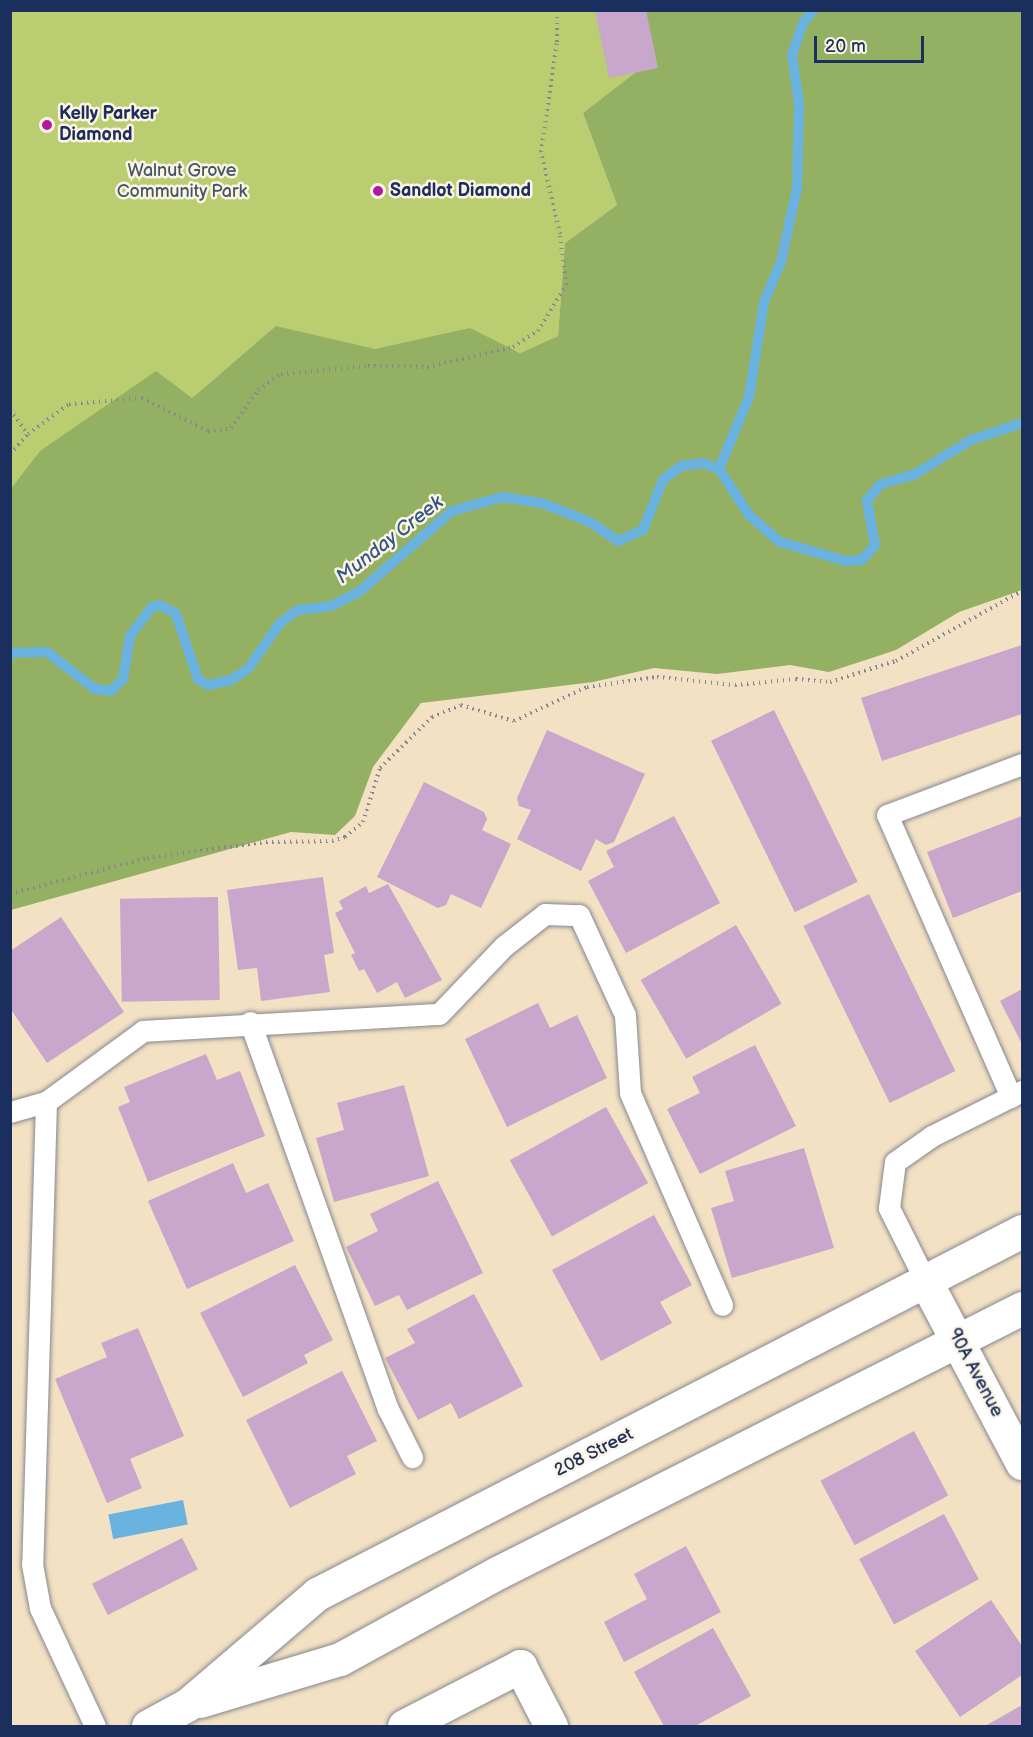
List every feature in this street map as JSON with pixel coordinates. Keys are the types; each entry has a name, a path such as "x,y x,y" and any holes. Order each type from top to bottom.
{"main road":[{"name":"208 Street","path":"187,1705 317,1594 1023,1232"},
{"name":"90A Avenue","path":"926,1282 1023,1463"},
{"name":"208 Street","path":"148,1726 187,1705 340,1659 498,1572 1023,1308"},
{"path":"404,1726 520,1666 551,1726"}],"lane":[{"path":"926,1282 889,1208 895,1162 932,1136 1017,1094 887,815 1023,764"},
{"path":"10,1112 46,1102 144,1031 250,1022 439,1014 504,946 545,914 579,915 625,1015 630,1093 722,1305"},
{"path":"250,1022 388,1409 412,1457"},
{"path":"46,1102 32,1564 40,1608 95,1726"}],"path":[{"path":"10,454 28,434 69,404 142,398 208,431 231,428 258,390 281,374 368,366 427,367 513,347 538,331 566,285 560,234 541,152 557,42 557,10"},
{"path":"10,410 28,434"},
{"path":"10,894 147,858 266,842 332,841 345,837 363,822 381,768 432,717 461,705 514,721 586,687 657,677 735,685 796,679 830,682 896,661 1023,591"}],"green space":[{"name":"Walnut Grove Community Park","path":"11,11 636,11 650,61 583,113 617,205 565,243 558,336 520,353 482,335 228,372 227,368 192,398 40,451 11,490"},
{"path":"636,11 1022,11 1022,590 959,612 896,650 829,672 790,665 717,674 654,668 593,682 421,703 373,767 355,816 335,835 291,832 11,910 10,490 40,451 156,371 192,398 276,326 375,349 470,328 520,353 558,336 565,243 617,205 583,113 650,61"}],"water":[{"path":"183,1500 188,1525 113,1539 108,1515"}],"building":[{"path":"595,10 646,10 658,68 609,78"},
{"path":"1022,645 1022,714 882,761 861,698"},
{"path":"774,710 858,882 795,912 711,741"},
{"path":"547,730 645,774 614,842 606,845 596,839 581,871 517,839 531,810 519,806 517,798"},
{"path":"424,782 484,812 487,819 482,830 511,844 481,908 451,894 446,905 438,908 377,877"},
{"path":"674,816 720,903 626,953 588,881 614,867 606,851"},
{"path":"1022,816 1022,891 953,918 927,852"},
{"path":"323,877 334,953 324,955 330,992 261,1001 257,968 238,970 227,890"},
{"path":"388,884 442,980 405,998 397,982 377,993 364,969 359,971 351,955 355,953 335,913 343,909 339,901 366,886 369,893"},
{"path":"869,894 955,1071 890,1103 803,926"},
{"path":"218,897 220,1000 122,1002 120,899"},
{"path":"61,917 124,1012 47,1063 10,1008 10,951"},
{"path":"736,925 782,1004 686,1059 641,980"},
{"path":"1022,989 1022,1044 1000,1001"},
{"path":"538,1003 550,1028 577,1015 607,1078 507,1127 465,1039"},
{"path":"755,1045 796,1126 700,1174 667,1109 700,1093 692,1077"},
{"path":"206,1054 217,1080 240,1071 265,1136 148,1182 118,1107 130,1102 124,1087"},
{"path":"404,1085 429,1176 334,1202 316,1138 344,1130 337,1103"},
{"path":"606,1107 648,1183 552,1236 510,1160"},
{"path":"804,1148 834,1248 732,1278 711,1208 734,1201 725,1171"},
{"path":"233,1163 246,1193 268,1183 294,1241 187,1289 148,1201"},
{"path":"438,1181 483,1273 407,1310 399,1295 375,1306 346,1247 378,1231 370,1214"},
{"path":"654,1215 692,1285 660,1302 672,1323 601,1361 552,1270"},
{"path":"295,1265 333,1340 304,1355 308,1363 243,1397 200,1313"},
{"path":"474,1294 523,1386 459,1419 451,1403 418,1420 385,1358 415,1343 407,1329"},
{"path":"138,1328 184,1436 130,1459 142,1488 107,1503 55,1379 107,1357 101,1343"},
{"path":"342,1371 377,1441 347,1456 356,1474 290,1508 246,1420"},
{"path":"914,1431 948,1495 855,1545 820,1481"},
{"path":"944,1514 979,1579 894,1624 859,1559"},
{"path":"182,1538 198,1569 108,1615 92,1584"},
{"path":"686,1546 721,1612 624,1662 604,1622 647,1599 634,1574"},
{"path":"991,1600 1022,1646 1022,1675 960,1717 915,1651"},
{"path":"713,1628 751,1696 695,1726 664,1726 634,1672"},
{"path":"1022,1705 1022,1726 985,1726"}],"waterway":[{"path":"719,469 749,397 764,302 781,262 797,188 799,104 792,55 803,23 814,10"},
{"name":"Munday Creek","path":"10,653 47,652 95,689 111,691 123,679 130,636 152,607 160,605 176,614 198,679 208,685 231,680 248,669 280,623 298,610 331,606 359,592 452,511 503,497 542,503 590,522 618,541 643,530 663,480 681,466 703,463 719,469 749,515 780,542 846,561 862,560 875,545 867,500 881,484 915,474 971,440 1022,423"}],"place":[{"name":"Kelly Parker Diamond","path":"47,125"},
{"name":"Sandlot Diamond","path":"378,191"}]}
